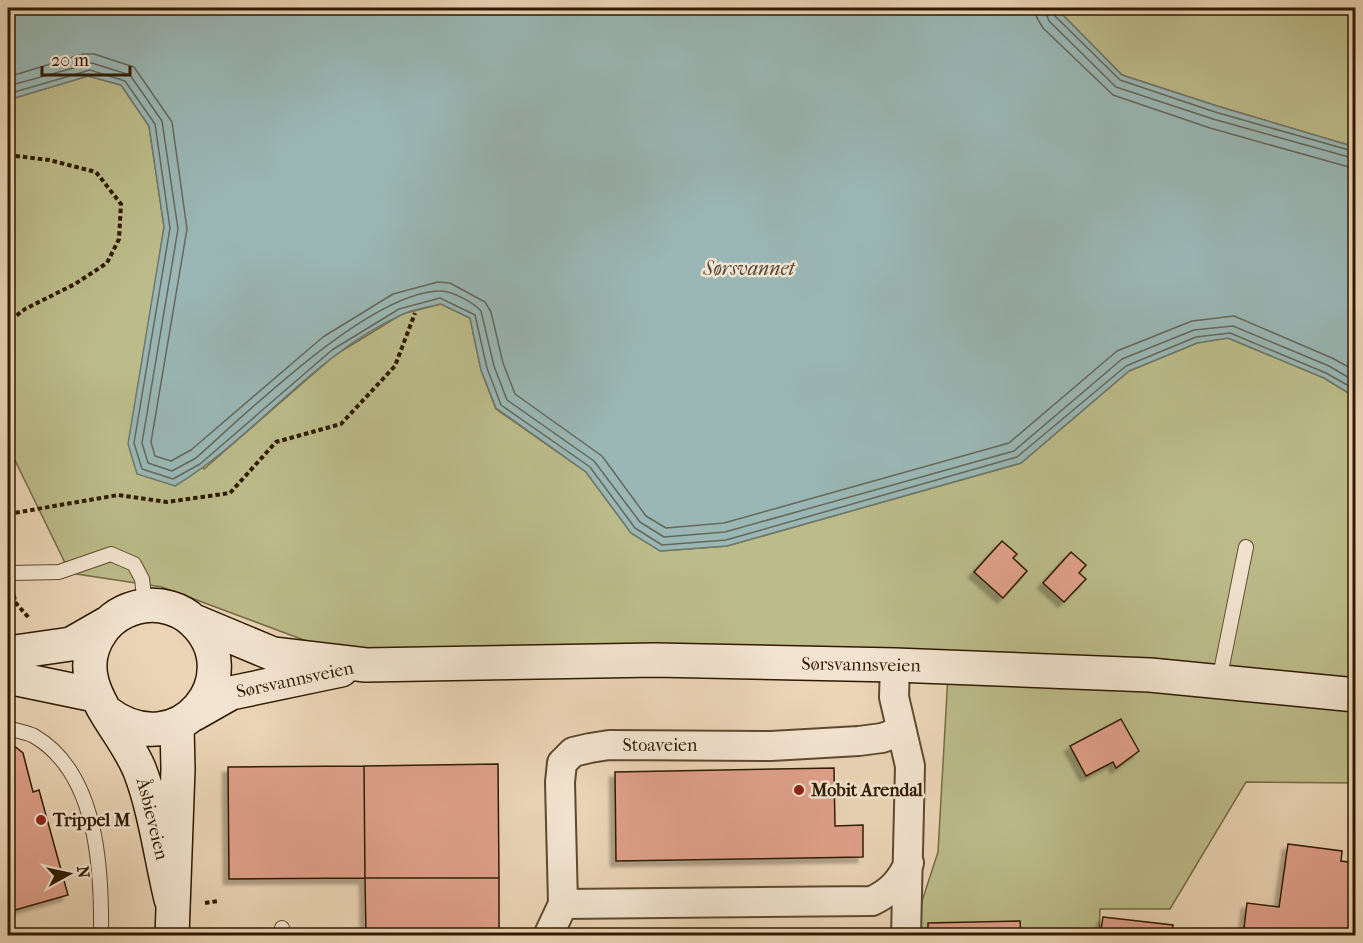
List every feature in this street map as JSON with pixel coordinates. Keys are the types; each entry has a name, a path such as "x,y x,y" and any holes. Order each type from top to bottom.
{"main road":[{"path":"8,654 71,644 118,615 145,605 162,606 194,621 206,638 213,657 213,678 206,698 185,720 158,730 139,729 121,723 100,703 89,676 90,657 96,640 106,624"},
{"name":"Sørsvannsveien","path":"194,621 273,654 366,665 655,660 895,665 1150,675 1356,695"},
{"name":"Sørsvannsveien","path":"185,720 231,693 366,665"},
{"path":"8,677 100,703"},
{"name":"Åsbieveien","path":"100,703 140,770 171,899"},
{"name":"Åsbieveien","path":"172,936 171,899 178,769 185,720"}],"street":[{"path":"895,665 894,697 910,766 906,936"},
{"name":"Stoaveien","path":"548,936 562,904 560,782 562,763 573,752 609,745 771,746 859,741 882,738 902,731"},
{"path":"562,904 872,901 888,893 900,881 909,863"}],"lane":[{"path":"1220,681 1246,547"},
{"path":"10,572 59,572 111,554 134,564 142,579 145,605"},
{"path":"8,728 33,736 60,758 72,775 93,824 102,895 102,936"}],"path":[{"path":"8,155 49,160 96,172 121,204 119,239 107,263 75,284 25,309 8,322"},
{"path":"8,235 8,244"},
{"path":"8,514 118,495 167,502 230,493 276,442 342,424 395,366 415,313"},
{"path":"10,572 15,602 34,622"}],"green space":[{"path":"1056,8 1355,8 1355,147 1122,75"},
{"path":"88,76 121,85 149,126 164,227 148,333 204,469 335,355 402,314 441,304 470,318 481,370 496,409 586,472 631,533 661,551 727,546 1021,463 1129,371 1197,343 1228,338 1324,378 1355,397 1355,783 1246,782 1170,909 1100,909 1099,935 911,935 938,852 948,675 328,649 162,587 70,573 8,446 8,100"}],"water":[{"name":"Sørsvannet","path":"8,8 1056,8 1122,75 1355,147 1355,397 1324,378 1228,338 1197,343 1129,371 1021,463 727,546 660,551 631,533 586,472 496,408 481,370 470,318 441,304 401,315 340,352 232,444 175,486 137,474 128,444 164,227 149,126 121,85 88,76 8,100"}],"building":[{"path":"1002,541 1017,554 1013,558 1027,571 1003,598 974,572"},
{"path":"1071,552 1086,565 1079,573 1086,579 1064,602 1043,583"},
{"path":"1121,719 1139,751 1116,768 1113,762 1086,776 1070,746"},
{"path":"8,741 23,753 33,792 39,790 68,895 8,912"},
{"path":"498,764 499,878 365,878 364,766"},
{"path":"364,766 365,878 229,879 228,767"},
{"path":"834,768 835,826 863,825 863,857 616,861 615,772"},
{"path":"1288,844 1342,851 1341,861 1356,863 1356,936 1243,936 1247,903 1279,907"},
{"path":"365,878 499,878 499,936 366,936"},
{"path":"1103,917 1173,925 1172,936 1100,936"},
{"path":"1020,921 1021,936 928,936 928,923"}],"place":[{"name":"Mobit Arendal","path":"799,790"},
{"name":"Trippel M","path":"41,820"}]}
